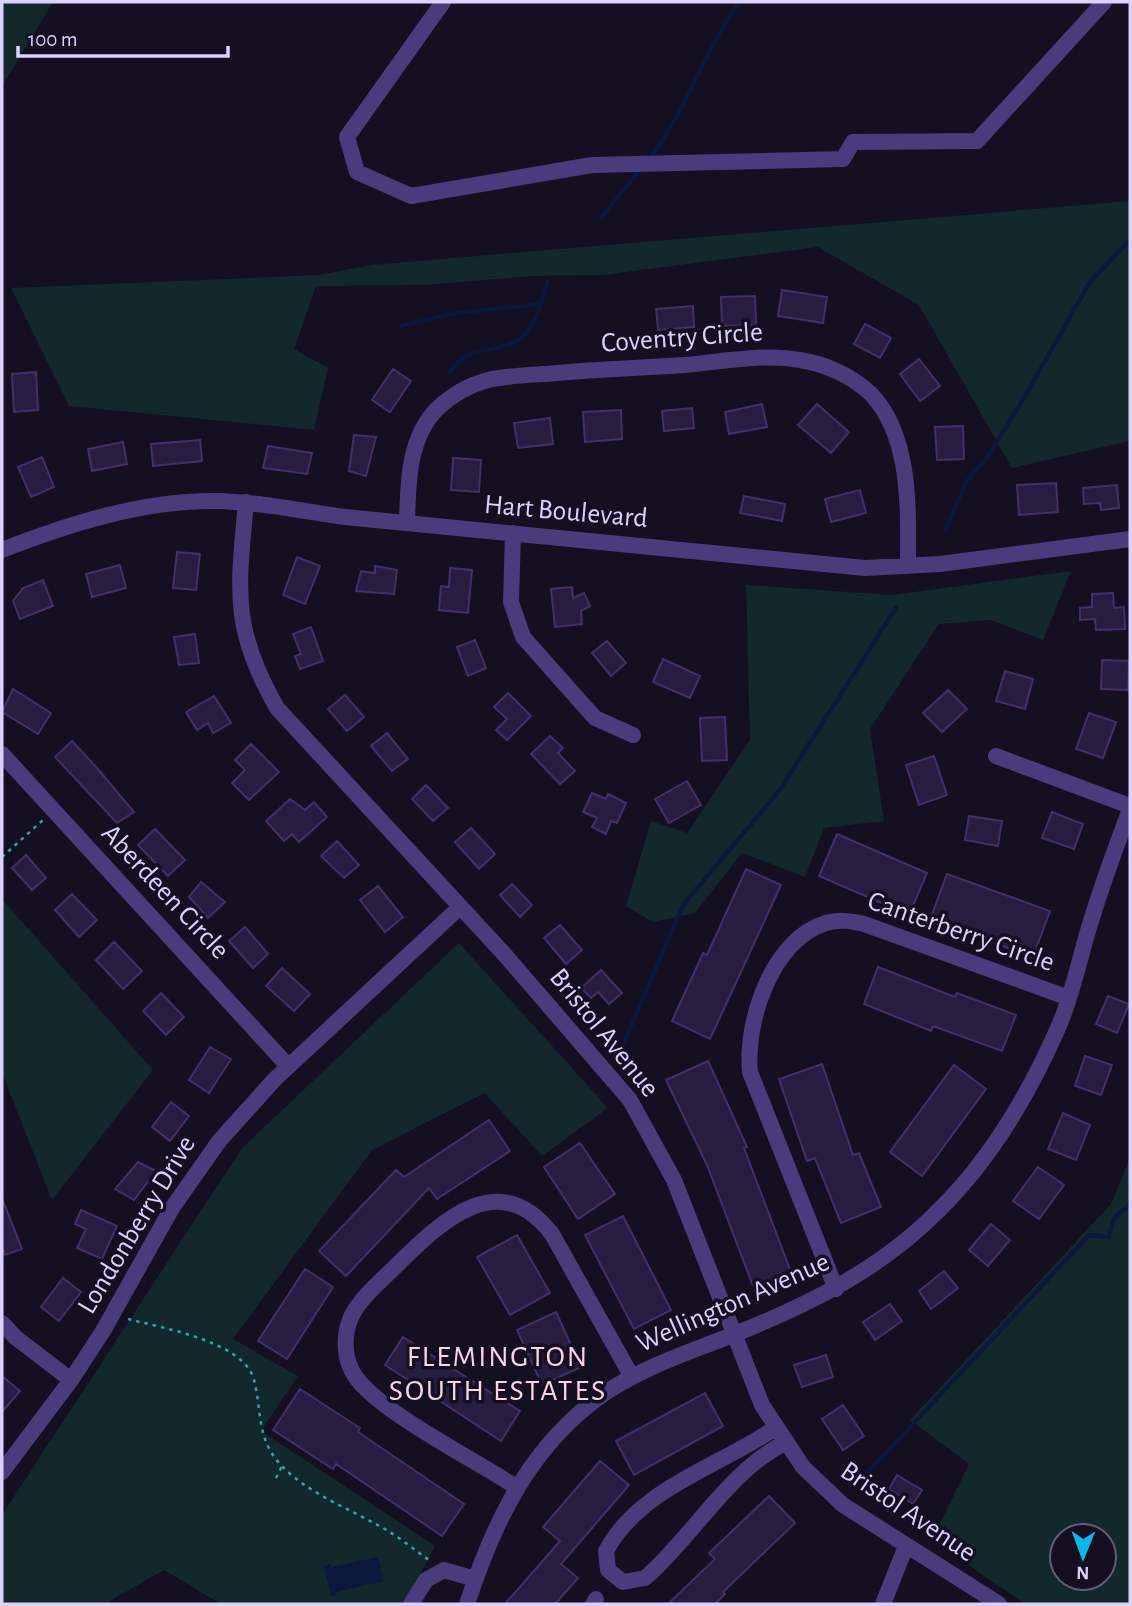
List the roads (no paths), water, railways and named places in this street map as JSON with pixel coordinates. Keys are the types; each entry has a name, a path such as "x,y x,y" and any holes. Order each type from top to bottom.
{"street":[{"path":"443,2 347,137 357,172 411,196 592,165 843,159 853,142 977,141 1104,2"},
{"name":"Coventry Circle","path":"407,523 408,483 416,446 435,411 467,387 509,377 582,370 755,359 800,360 841,372 856,383 871,395 894,430 900,450 904,483 908,566"},
{"name":"Hart Boulevard","path":"4,543 96,519 186,503 246,502 407,523 846,566 908,566 1130,539"},
{"name":"Bristol Avenue","path":"246,502 240,611 252,661 277,708 569,1027 630,1100 674,1180 762,1405 785,1443 823,1488 906,1546 999,1604"},
{"path":"513,533 511,602 523,637 595,718 633,735"},
{"name":"Aberdeen Circle","path":"2,754 289,1066"},
{"path":"996,756 1130,808"},
{"name":"Wellington Avenue","path":"467,1604 493,1531 516,1487 566,1426 606,1393 632,1377 836,1289 893,1251 961,1187 1000,1136 1021,1101 1069,998 1092,918 1130,808"},
{"name":"Londonberry Drive","path":"2,1472 71,1380 112,1315 172,1208 203,1162 247,1108 289,1066 460,907"},
{"name":"Canterberry Circle","path":"836,1289 750,1072 748,1040 755,1012 786,952 810,931 825,923 845,920 872,926 1069,998"},
{"path":"516,1487 374,1397 348,1364 347,1332 353,1314 414,1249 468,1207 488,1202 507,1202 526,1209 541,1220 552,1234 632,1377"},
{"path":"2,1323 15,1337 71,1380"},
{"path":"775,1428 748,1447 670,1489 630,1520 606,1551 608,1570 623,1582 645,1578 744,1472 768,1452 785,1443"},
{"path":"883,1604 906,1546"},
{"path":"411,1604 426,1580 444,1570 475,1579"}],"water":[{"path":"378,1557 384,1581 336,1592 337,1595 331,1596 324,1566 330,1564 331,1567"}],"waterway":[{"path":"648,160 673,122 715,41 739,2"},
{"path":"601,218 640,170"},
{"path":"945,530 967,481 987,457 1021,403 1090,282 1130,240"},
{"path":"450,373 456,363 465,357 508,345 526,334 536,316 547,282"},
{"path":"401,326 455,313 541,304"},
{"path":"622,1047 683,905 779,791 896,608"},
{"path":"858,1483 1089,1235 1109,1237 1114,1218 1130,1204"}],"district":[{"name":"FLEMINGTON SOUTH ESTATES","path":"498,1374"}]}
